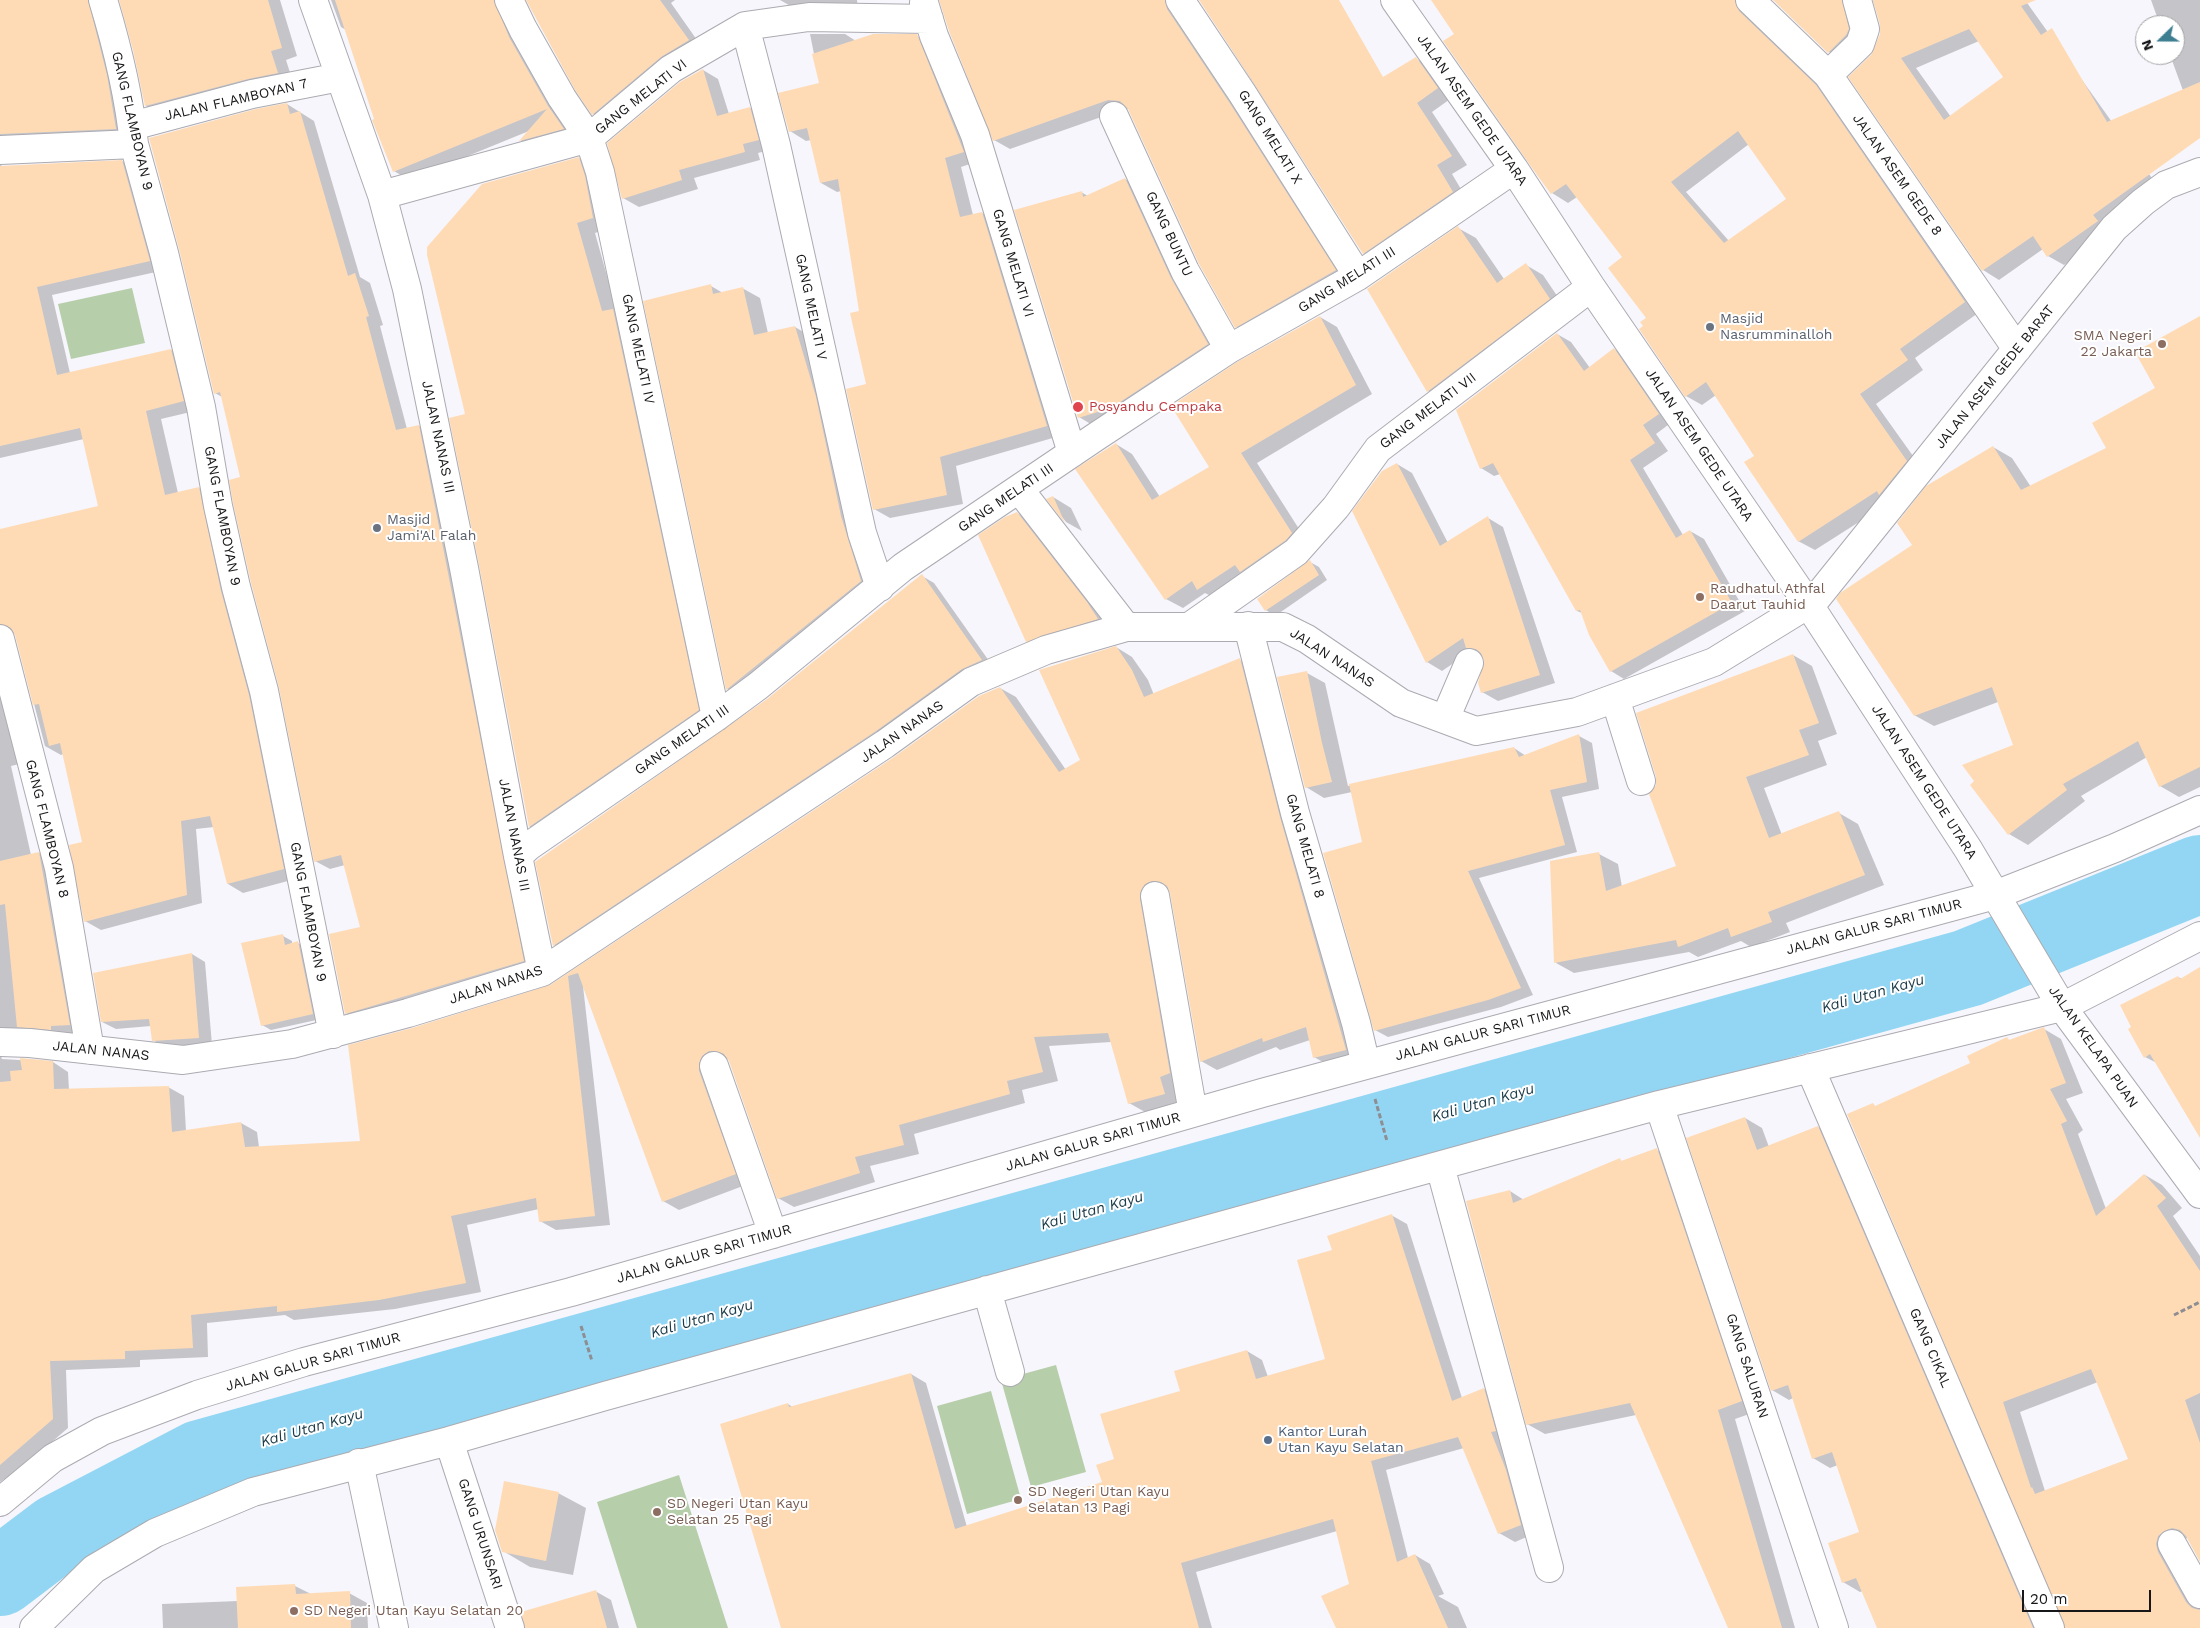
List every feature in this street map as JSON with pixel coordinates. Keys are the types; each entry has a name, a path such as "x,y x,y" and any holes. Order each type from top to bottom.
{"street":[{"name":"GANG FLAMBOYAN 9","path":"103,0 110,23 133,135 201,406 218,506 236,587 264,691 333,1034"},
{"name":"JALAN NANAS III","path":"313,0 382,195 407,289 542,972"},
{"name":"GANG MELATI IV","path":"509,0 522,29 562,98 589,138 600,172 716,717"},
{"name":"GANG MELATI X","path":"1180,0 1242,93 1358,276"},
{"name":"JALAN ASEM GEDE UTARA","path":"1396,0 1514,169 1591,288 1809,605 1968,849 2001,905"},
{"name":"JALAN ASEM GEDE 8","path":"1750,0 1828,75 2017,349"},
{"path":"1828,75 1860,44 1865,29 1857,0"},
{"name":"GANG MELATI VI","path":"382,195 589,138 671,69 745,26 809,17 926,10 975,136 1072,453"},
{"name":"GANG MELATI V","path":"745,26 776,145 820,352 862,533 880,586"},
{"name":"JALAN FLAMBOYAN 7","path":"0,150 133,135 252,94 340,77"},
{"name":"GANG BUNTU","path":"1114,116 1185,271 1229,349"},
{"name":"GANG MELATI III","path":"518,856 529,846 716,717 903,567 1229,349 1358,276 1514,169"},
{"name":"JALAN ASEM GEDE BARAT","path":"1809,605 1815,600 2114,228 2166,184 2200,172"},
{"name":"GANG MELATI VII","path":"1189,627 1296,552 1336,507 1378,449 1591,288"},
{"path":"1018,489 1126,627"},
{"name":"JALAN NANAS","path":"0,1042 183,1060 292,1044 333,1034 542,972 885,744 972,682 1046,650 1126,627 1283,626 1306,639 1400,703 1476,730 1577,712 1714,662 1809,605"},
{"name":"GANG MELATI 8","path":"1248,626 1295,813 1356,1023 1366,1065"},
{"name":"GANG FLAMBOYAN 8","path":"0,639 59,868 90,1050"},
{"path":"1445,719 1469,663"},
{"path":"1615,698 1641,781"},
{"name":"JALAN GALUR SARI TIMUR","path":"0,1502 53,1458 102,1431 197,1395 304,1362 571,1292 1366,1065 2001,905 2115,848 2200,810"},
{"path":"1155,896 1193,1113"},
{"name":"JALAN KELAPA PUAN","path":"2001,905 2059,1002 2200,1194"},
{"path":"34,1628 62,1615 94,1569 155,1533 254,1492 449,1441 605,1396 1659,1105 1810,1068 2059,1002 2200,936"},
{"path":"714,1066 773,1234"},
{"name":"GANG CIKAL","path":"1810,1068 2050,1628"},
{"name":"GANG SALURAN","path":"1659,1105 1834,1628"},
{"path":"1440,1166 1549,1568"},
{"path":"987,1290 1010,1372"},
{"name":"GANG URUNSARI","path":"449,1441 510,1628"},
{"path":"359,1463 394,1628"},
{"path":"2172,1544 2200,1594"}],"path":[{"path":"1373,1093 1388,1144"},
{"path":"2174,1316 2200,1302"},
{"path":"579,1322 594,1369"}],"green space":[{"path":"132,288 145,343 71,359 58,304"},
{"path":"1056,1365 1086,1472 1031,1487 1001,1380"},
{"path":"991,1391 1021,1499 967,1514 937,1406"},
{"path":"679,1475 728,1628 637,1628 597,1502"}],"building":[{"path":"0,0 88,0 107,75 116,129 0,134"},
{"path":"119,0 268,0 282,48 271,51 278,73 145,106 133,50"},
{"path":"335,0 494,0 509,37 548,106 564,129 519,141 547,109 393,172 372,120 374,119"},
{"path":"526,0 660,0 689,40 661,57 592,115 575,90"},
{"path":"939,0 1165,0 1167,9 1336,270 1235,328 1199,264 1128,109 1120,101 1108,100 993,141 949,31"},
{"path":"1199,0 1339,0 1383,77 1416,57 1438,88 1417,103 1452,156 1437,165 1453,192 1363,254"},
{"path":"1431,0 1735,0 1739,11 1816,85 1965,302 1900,349 1908,360 1860,394 1907,461 1879,495 1877,491 1798,542 1744,462 1754,456 1706,382 1685,397 1639,329 1643,326 1640,322 1646,318 1608,268 1622,257 1566,184 1551,194 1443,41 1454,34","holes":["1738,131 1786,199 1724,243 1671,182"]},
{"path":"1773,0 1842,0 1849,29 1846,35 1828,53"},
{"path":"1873,0 2036,0 2021,6 2041,35 2052,28 2107,122 2200,82 2200,138 2093,215 2098,221 2047,257 2033,236 1982,271 1848,77 1871,55 1880,34 1880,25","holes":["1969,29 2003,77 1944,120 1901,58"]},
{"path":"873,34 917,34 964,152 945,158 960,217 982,212 1047,426 940,457 947,495 873,510 846,389 866,384 850,313 859,311 838,179 820,183 807,128 789,132 778,93 819,83 812,54"},
{"path":"703,69 717,116 750,107 759,140 743,144 745,152 679,170 682,180 622,199 607,143 680,82"},
{"path":"287,103 290,114 300,111 348,276 355,273 369,316 366,317 396,430 419,425 524,961 345,1014 329,934 360,927 341,855 314,862 279,688 251,583 233,503 229,480 240,477 220,392 214,394 179,249 149,138 256,109"},
{"path":"579,157 585,176 593,218 577,223 602,311 613,309 699,710 529,827 449,418 465,414 427,255 427,247 482,184"},
{"path":"122,160 150,261 37,287 57,375 171,349 184,401 146,411 165,495 199,487 221,591 249,695 284,869 227,884 210,816 181,821 187,895 84,922 69,845 82,842 60,743 49,746 39,704 33,705 15,635 11,628 0,624 0,529 98,506 80,428 0,446 0,166"},
{"path":"1125,178 1171,278 1208,344 1111,408 1078,418 1014,210 1082,191 1083,197"},
{"path":"1458,226 1497,283 1526,263 1550,299 1427,392 1367,289"},
{"path":"711,284 713,294 743,287 754,335 795,326 816,397 841,516 861,581 726,690 643,301"},
{"path":"1320,316 1356,385 1241,453 1292,533 1286,540 1240,572 1235,565 1197,590 1192,581 1165,600 1075,469 1116,443 1152,500 1209,467 1171,406 1237,362"},
{"path":"2200,316 2200,767 2159,787 2138,741 2063,784 2067,790 2008,835 1970,785 1974,781 1962,765 2013,745 1992,687 1914,716 1836,599 1840,593 1912,545 1897,523 1926,486 1993,446 2021,490 2106,448 2092,423 2155,388 2135,352"},
{"path":"1557,333 1584,371 1614,348 1659,414 1643,425 1655,443 1630,460 1676,538 1690,530 1732,603 1610,672 1589,635 1580,610 1576,611 1493,463 1480,469 1456,410"},
{"path":"1397,463 1440,546 1488,516 1540,675 1481,693 1478,683 1484,661 1481,653 1476,649 1466,648 1463,638 1426,663 1352,511 1382,471"},
{"path":"1053,496 1065,523 1046,499"},
{"path":"1017,512 1098,619 1026,642 978,535 1005,517"},
{"path":"1310,560 1319,575 1265,611 1257,599"},
{"path":"922,574 982,660 962,669 876,731 553,946 535,862 767,699"},
{"path":"1116,646 1132,670 1144,697 1240,658 1280,817 1346,1050 1313,1058 1306,1027 1263,1042 1262,1038 1200,1062 1170,893 1167,886 1161,882 1152,881 1145,884 1141,890 1140,899 1170,1073 1160,1077 1165,1094 1128,1104 1108,1033 1034,1037 1043,1072 1007,1081 1010,1094 899,1125 904,1145 855,1157 860,1173 777,1199 729,1061 724,1054 709,1051 702,1056 699,1071 736,1174 662,1202 578,973 568,976 595,1216 539,1222 536,1198 451,1216 466,1283 379,1300 277,1312 277,1306 191,1315 193,1348 125,1351 125,1359 50,1361 53,1419 0,1465 0,1082 11,1081 10,1071 22,1070 20,1058 53,1061 54,1089 169,1086 172,1132 241,1122 245,1147 360,1141 348,1045 412,1028 550,985 894,757 979,696 1000,687 1059,772 1080,760 1039,670"},
{"path":"1793,654 1819,723 1799,730 1809,755 1746,777 1769,838 1839,811 1865,875 1768,912 1772,922 1731,937 1728,928 1678,947 1676,940 1554,963 1550,861 1599,852 1606,891 1676,866 1649,794 1656,785 1656,777 1636,713"},
{"path":"1307,671 1332,782 1305,788 1277,677"},
{"path":"1579,734 1587,782 1550,790 1565,845 1468,871 1521,988 1488,1000 1374,1031 1323,853 1362,842 1349,784 1514,747 1519,757"},
{"path":"39,852 70,1025 51,1026 51,1030 17,1027 5,904 0,905 0,861"},
{"path":"283,934 285,945 298,941 313,1014 261,1026 241,943"},
{"path":"192,953 199,1038 152,1041 149,1019 101,1022 93,973"},
{"path":"2200,967 2200,1138 2150,1054 2144,1058 2128,1029 2131,1027 2120,1005 2178,976 2180,979"},
{"path":"2044,1027 2066,1083 2050,1089 2067,1121 2061,1124 2096,1216 2144,1174 2166,1198 2157,1206 2200,1271 2200,1393 2185,1400 2200,1443 2200,1562 2186,1536 2180,1530 2172,1528 2164,1531 2158,1536 2156,1544 2158,1552 2186,1602 2192,1608 2200,1610 2200,1628 2065,1628 1847,1114 1873,1103 1875,1106 1970,1063 1967,1056 2007,1037 2009,1040","holes":["2091,1369 2128,1459 2035,1494 2031,1488 2003,1402"]},
{"path":"1745,1117 1757,1150 1818,1126 2033,1628 1877,1628 1856,1578 1842,1583 1828,1543 1859,1532 1832,1452 1812,1459 1788,1385 1771,1391 1686,1138"},
{"path":"1657,1148 1742,1401 1718,1410 1782,1628 1728,1628 1630,1403 1526,1425 1466,1201 1510,1190 1513,1203 1620,1158 1621,1161"},
{"path":"1392,1214 1452,1401 1484,1388 1496,1431 1491,1432 1506,1470 1521,1525 1498,1534 1458,1437 1371,1461 1397,1562 1415,1554 1448,1628 1336,1628 1321,1596 1349,1584 1333,1519 1181,1563 1199,1628 781,1628 720,1424 788,1403 789,1407 911,1373 955,1529 1102,1482 1096,1465 1114,1459 1100,1414 1180,1391 1174,1371 1247,1350 1256,1379 1325,1359 1297,1260 1332,1250 1327,1236"},
{"path":"504,1481 559,1492 546,1561 502,1552 495,1530"},
{"name":"SD Negeri Utan Kayu Selatan 20","path":"295,1584 296,1594 350,1591 351,1628 238,1628 236,1587"},
{"path":"596,1590 607,1628 525,1628 521,1612"}],"waterway":[{"name":"Kali Utan Kayu","path":"0,1577 58,1533 200,1459 1968,968 2200,874"}],"place":[{"name":"Masjid Nasrumminalloh","path":"1710,327"},
{"name":"SMA Negeri 22 Jakarta","path":"2162,344"},
{"name":"Posyandu Cempaka","path":"1078,407"},
{"name":"Masjid Jami'Al Falah","path":"377,528"},
{"name":"Raudhatul Athfal Daarut Tauhid","path":"1700,597"},
{"name":"Kantor Lurah Utan Kayu Selatan","path":"1268,1440"},
{"name":"SD Negeri Utan Kayu Selatan 13 Pagi","path":"1018,1500"},
{"name":"SD Negeri Utan Kayu Selatan 25 Pagi","path":"657,1512"},
{"name":"SD Negeri Utan Kayu Selatan 20","path":"294,1611"}]}
